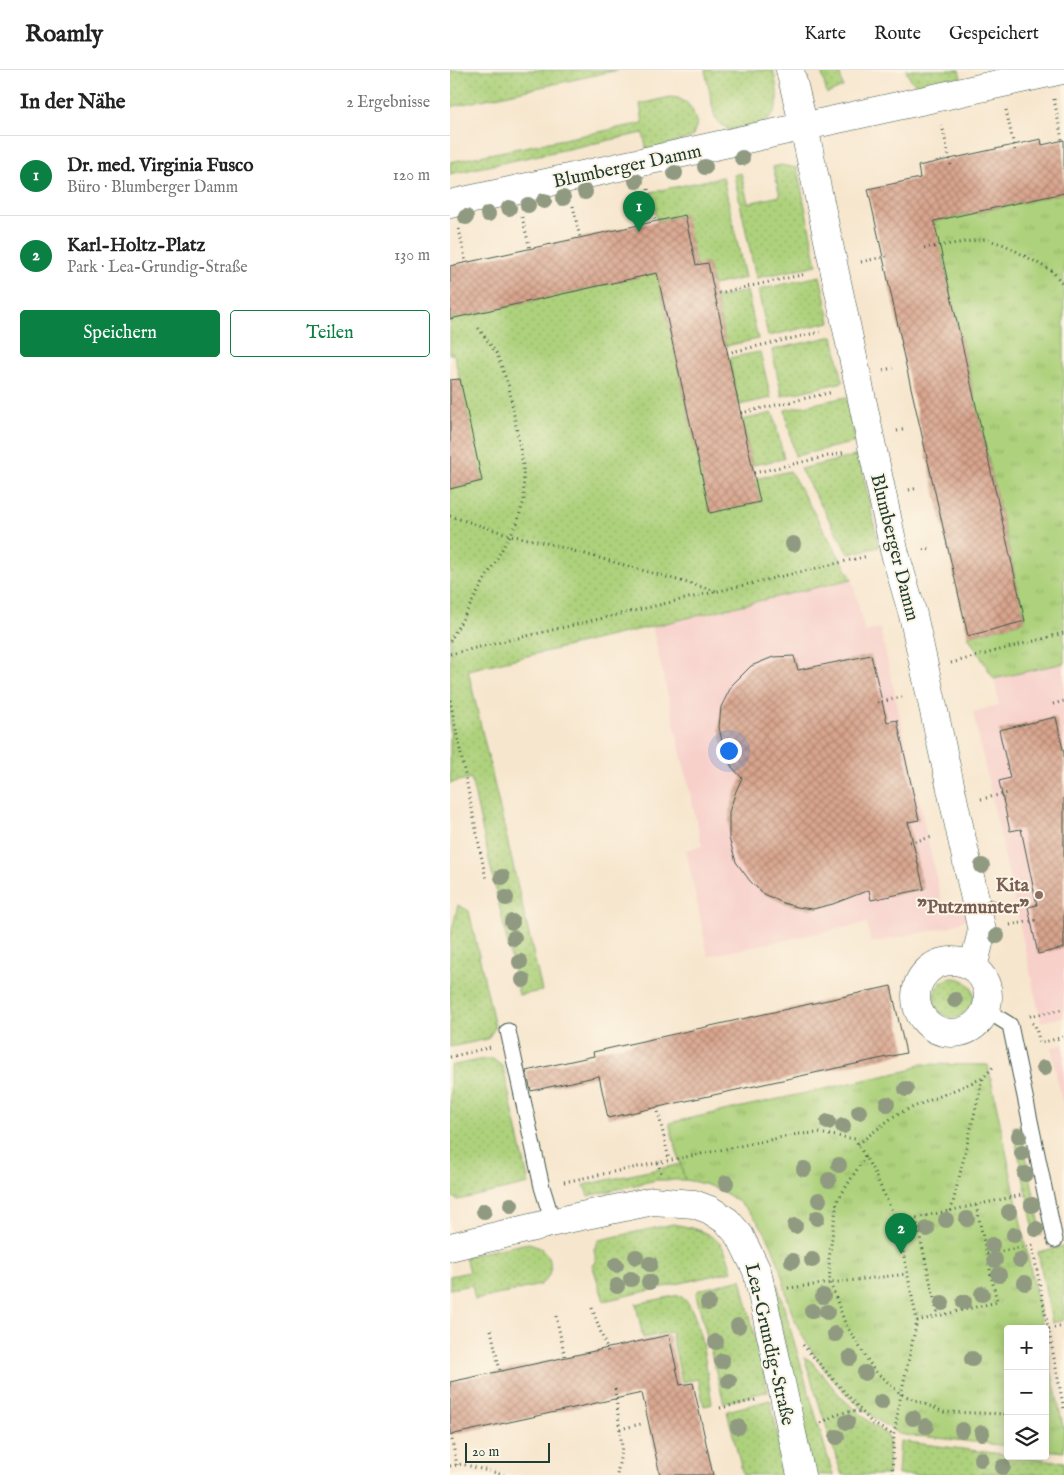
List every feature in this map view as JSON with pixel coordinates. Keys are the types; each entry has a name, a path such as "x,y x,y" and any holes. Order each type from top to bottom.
{"street":[{"name":"Blumberger Damm","path":"790,70 804,126 859,387 883,439 894,550 913,615 982,931 972,968"},
{"name":"Blumberger Damm","path":"450,204 1062,70"},
{"path":"962,963 972,968 986,985 988,996 986,1010 974,1026 965,1031 942,1032 932,1027 919,1010 918,987 923,977 930,969 940,964 962,963"},
{"name":"Lea-Grundig-Straße","path":"450,1247 653,1202 694,1204 710,1210 727,1221 740,1236 757,1271 801,1475"}],"lane":[{"path":"986,1010 1010,1025 1055,1240"},
{"path":"510,1037 542,1187 553,1223"}],"path":[{"path":"1000,84 1015,151"},
{"path":"1054,96 1062,140"},
{"path":"936,98 951,166"},
{"path":"653,211 655,221"},
{"path":"577,225 580,238"},
{"path":"527,237 530,249"},
{"path":"924,248 986,239 1005,245 1052,271 1064,285"},
{"path":"714,294 833,268"},
{"path":"450,641 510,535 524,500 523,465 509,387 497,354 476,326"},
{"path":"728,353 846,327"},
{"path":"741,413 859,387"},
{"path":"754,473 883,439 906,429"},
{"path":"450,516 510,535 546,542 716,591"},
{"path":"450,654 894,550"},
{"path":"945,665 1064,633"},
{"path":"450,700 486,879"},
{"path":"1053,704 1064,701"},
{"path":"976,800 1008,793"},
{"path":"1004,926 1036,920"},
{"path":"1040,1015 1064,1009"},
{"path":"1024,1016 1035,1025 1040,1043 1064,1037"},
{"path":"450,1057 510,1037"},
{"path":"858,1144 897,1114 983,1078 994,1066"},
{"path":"951,1211 983,1078"},
{"path":"658,1107 669,1160"},
{"path":"542,1187 586,1176 798,1134 818,1133 855,1140 874,1172 897,1222 917,1321 894,1435 892,1475"},
{"path":"865,1157 837,1201 829,1259 830,1282 845,1323 874,1370 901,1394 944,1412 1004,1414"},
{"path":"897,1222 1022,1195"},
{"path":"917,1321 998,1302 976,1205"},
{"path":"916,1219 938,1316"},
{"path":"987,1254 1032,1246"},
{"path":"782,1289 907,1274"},
{"path":"592,1308 608,1352"},
{"path":"556,1316 566,1357"},
{"path":"1049,1329 1064,1326"},
{"path":"491,1330 500,1371"},
{"path":"796,1338 872,1423 894,1435"},
{"path":"615,1389 622,1448 617,1475"},
{"path":"720,1408 783,1393"},
{"path":"821,1422 839,1413 849,1411 863,1412"},
{"path":"620,1429 641,1424"},
{"path":"451,1435 458,1465"},
{"path":"450,1466 462,1464 504,1475"}],"shaded area":[{"path":"852,579 865,632 880,628 943,907 965,901 968,918 949,927 871,943 867,923 708,956 686,850 702,846 652,626"},
{"name":"Kita \"Putzmunter\"","path":"1064,663 1064,1017 1041,1022 973,712 999,705 994,679"},
{"path":"1064,1045 1064,1112 1051,1047"}],"green space":[{"path":"450,70 618,70 450,107"},
{"path":"705,70 773,70 777,91 774,113 764,122 729,130 715,118"},
{"path":"821,70 839,70 843,87 827,94"},
{"path":"906,70 959,70 962,82 930,88 922,87 915,84"},
{"path":"670,97 678,98 687,103 692,109 697,124 692,137 647,151 643,133 450,174 450,162 643,123 640,104"},
{"path":"781,165 797,168 817,265 756,278 734,175 741,173 748,203 780,196 773,167"},
{"path":"723,177 745,278 713,285 708,263 696,265 685,215 657,221 651,192"},
{"path":"1064,193 1064,663 994,679 968,636 1025,621 979,418 970,410 977,408 954,309 941,284 948,282 943,257 928,223"},
{"path":"657,273 710,512 760,502 755,479 790,471 852,579 468,670 542,991 519,995 471,778 450,783 450,489 482,481 454,354 450,354 450,319"},
{"path":"820,276 830,322 768,336 758,290"},
{"path":"747,291 758,339 726,346 716,298"},
{"path":"833,336 843,382 782,396 772,350"},
{"path":"760,352 771,398 739,405 729,358"},
{"path":"846,397 856,442 795,456 785,410"},
{"path":"773,413 784,459 752,465 742,420"},
{"path":"859,455 879,547 849,554 800,469"},
{"path":"458,905 469,911 495,1027 488,1039 450,1047 450,939"},
{"path":"954,978 965,981 971,987 974,998 971,1009 965,1015 954,1018 943,1015 937,1009 934,998 937,987 943,981"},
{"path":"493,1059 503,1067 529,1184 458,1200 450,1195 450,1066"},
{"path":"919,1064 988,1065 1042,1325 1004,1325 1004,1446 902,1434 882,1423 852,1399 825,1370 795,1321 778,1262 764,1231 744,1206 732,1197 718,1189 685,1180 669,1123 910,1070"},
{"path":"1020,1126 1042,1235 1035,1236 1013,1127"},
{"path":"681,1164 685,1180 656,1180 588,1196 584,1185"},
{"path":"673,1224 699,1230 711,1236 725,1250 732,1271 604,1301 592,1264 596,1263 594,1249 599,1240"},
{"path":"528,1243 542,1249 550,1260 551,1267 549,1273 540,1285 475,1300 472,1285 450,1289 450,1276 469,1272 465,1256"},
{"path":"1064,1246 1064,1320 1052,1323 1038,1252"},
{"path":"770,1273 774,1273 833,1475 817,1475 811,1467"},
{"path":"741,1279 768,1391 724,1403 696,1294 699,1290"},
{"path":"679,1295 690,1306 698,1327 712,1404 704,1406 698,1379 682,1382 671,1332 643,1338 636,1304"},
{"path":"804,1357 811,1361 841,1397 887,1435 889,1439 888,1475 842,1475"},
{"path":"1049,1360 1064,1431 1064,1452 1049,1450"},
{"path":"770,1400 785,1475 743,1475 727,1411"},
{"path":"900,1441 1004,1454 1004,1460 1064,1462 1064,1475 982,1473 982,1475 898,1475"}],"building":[{"path":"1041,139 1042,145 1064,140 1064,193 934,221 1025,621 968,636 901,344 868,189 920,178 918,166"},
{"path":"685,215 696,265 708,263 760,502 710,513 657,273 450,319 450,266"},
{"path":"460,379 482,481 450,489 450,380"},
{"path":"871,655 887,722 897,720 919,820 908,822 924,889 871,900 869,890 833,904 813,909 783,903 762,893 736,862 729,838 729,812 742,778 732,767 724,751 719,727 721,707 732,685 751,666 773,657 794,656 798,670"},
{"path":"1056,717 1064,754 1064,948 1038,954 1028,907 1037,905 1021,829 1010,831 999,781 1010,778 999,730"},
{"path":"891,986 906,1053 608,1118 599,1076 531,1091 526,1071 594,1056 593,1052"},
{"path":"669,1335 680,1385 693,1383 713,1475 660,1475 642,1393 450,1435 450,1382"}],"place":[{"name":"Dr. med. Virginia Fusco","path":"639,232"},
{"name":"Kita \"Putzmunter\"","path":"1039,895"},
{"name":"Karl-Holtz-Platz","path":"901,1254"}]}
